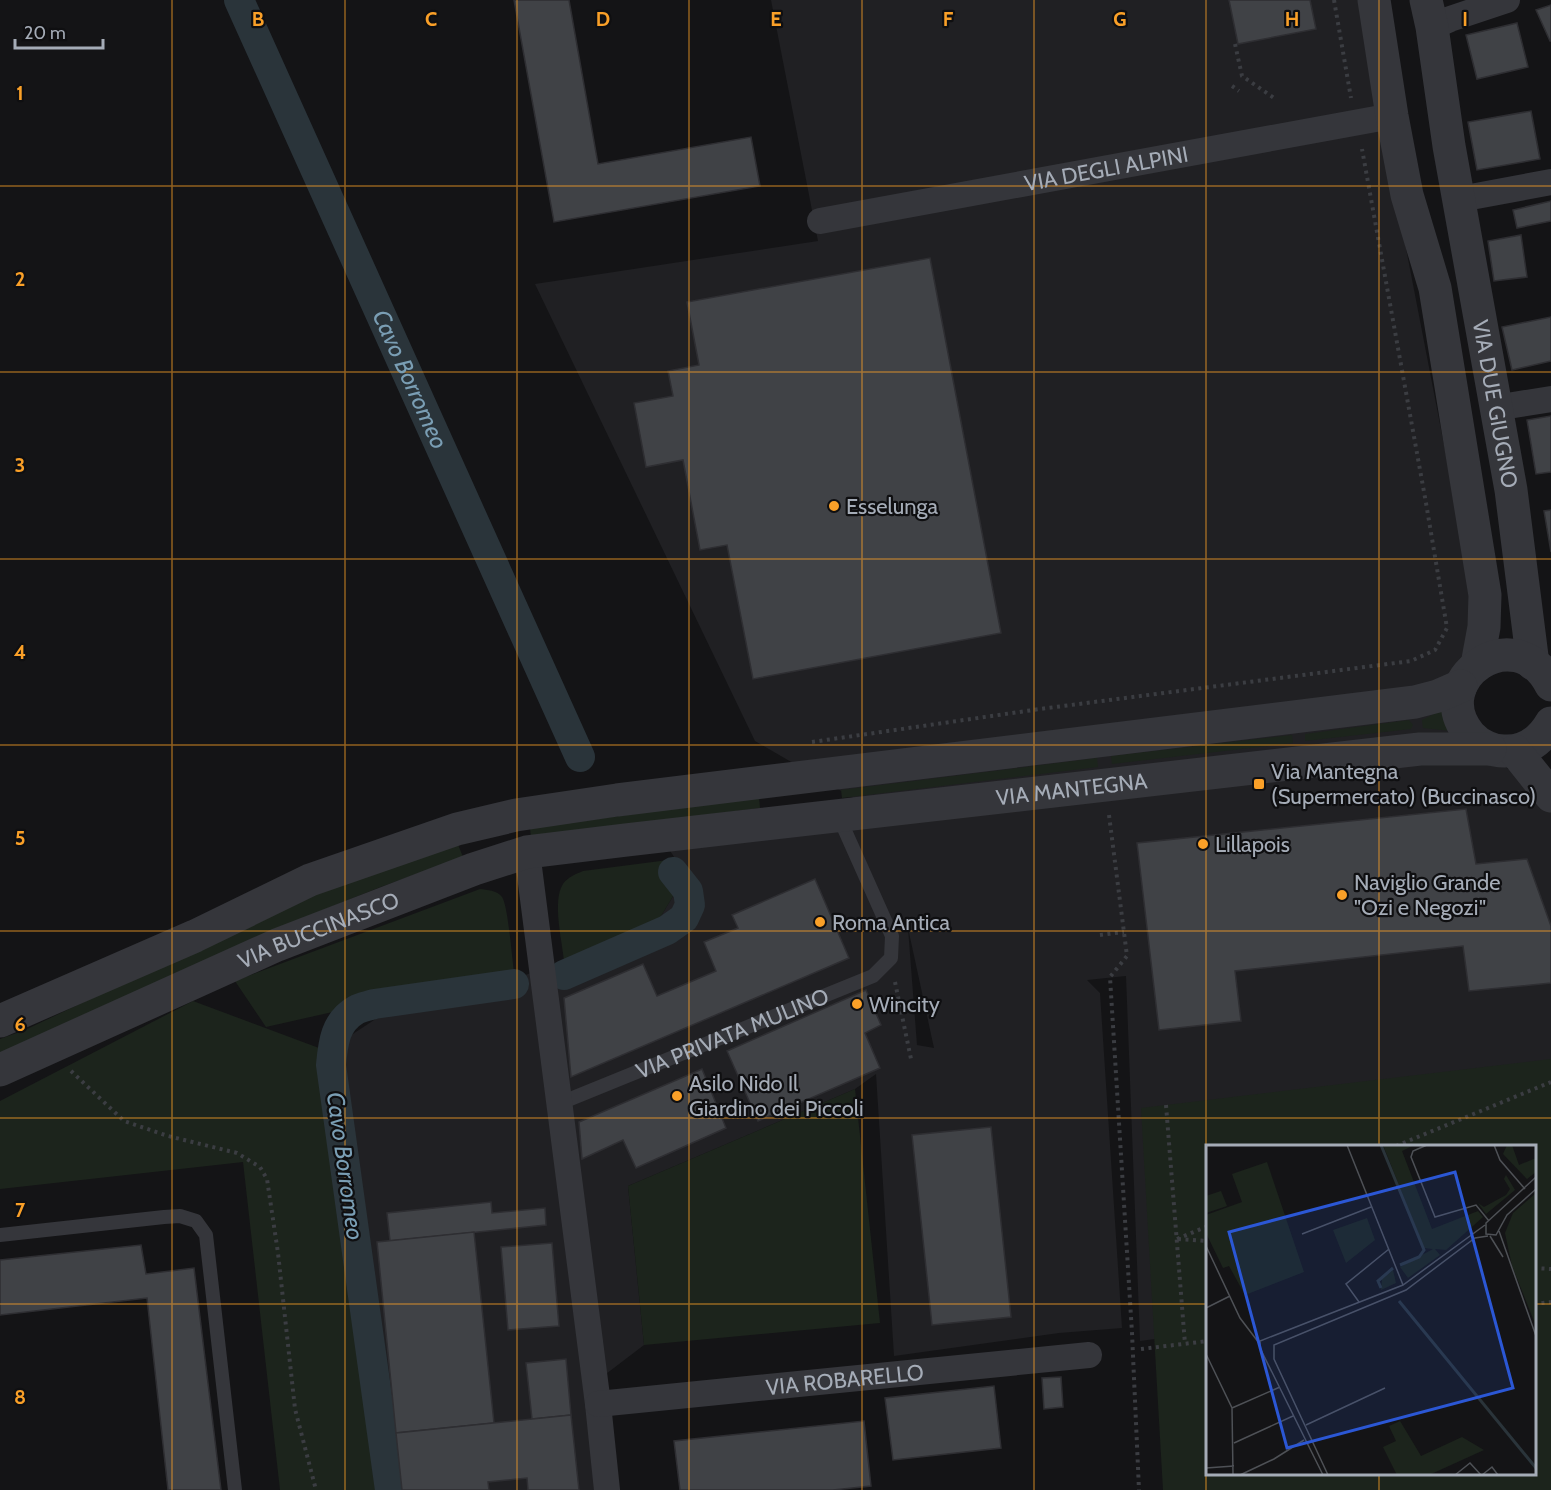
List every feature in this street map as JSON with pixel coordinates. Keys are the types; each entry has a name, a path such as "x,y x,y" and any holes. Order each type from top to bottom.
{"street":[{"path":"1374,0 1392,116"},
{"path":"1429,13 1450,19 1507,0"},
{"name":"VIA DUE GIUGNO","path":"1429,13 1449,146 1542,674"},
{"name":"VIA DEGLI ALPINI","path":"820,221 1392,116"},
{"name":"VIA DUE GIUGNO","path":"1392,116 1407,195 1435,288 1485,595 1484,627 1469,676 1458,696 1461,723 1473,739 1481,745 1502,750"},
{"path":"1460,199 1551,182"},
{"path":"1496,408 1551,399"},
{"name":"VIA BUCCINASCO","path":"0,1021 195,936 310,880 457,829 516,815 617,800 1415,702 1438,696 1469,676 1488,658 1503,655 1514,655 1542,674"},
{"path":"1502,750 1533,744 1551,723"},
{"name":"VIA MANTEGNA","path":"652,837 1420,749 1502,750"},
{"path":"1502,750 1551,796"},
{"name":"VIA BUCCINASCO","path":"0,1070 277,945 474,868 527,852 652,837"},
{"path":"527,852 607,1490"},
{"name":"VIA ROBARELLO","path":"598,1404 1089,1355"}],"lane":[{"path":"838,816 892,936 891,958"},
{"name":"VIA PRIVATA MULINO","path":"558,1104 873,976 891,958"},
{"path":"0,1235 164,1217 180,1216 196,1221 206,1234 235,1490"}],"path":[{"path":"812,742 1411,661 1435,650 1447,628 1334,0"},
{"path":"1235,44 1242,76 1274,98"},
{"path":"1232,86 1239,91"},
{"path":"1108,807 1127,956 1110,977 1132,1333 1139,1490"},
{"path":"1100,935 1124,932"},
{"path":"891,958 910,1059"},
{"path":"66,1066 124,1121 168,1136 237,1153 260,1167 267,1179 295,1409 316,1490"},
{"path":"1398,1145 1551,1082"},
{"path":"1166,1106 1185,1344"},
{"path":"1177,1239 1206,1227"},
{"path":"1177,1239 1206,1241"},
{"path":"1536,1268 1551,1269"},
{"path":"1536,1304 1551,1302"},
{"path":"1141,1349 1206,1341"}],"shaded area":[{"path":"771,0 1358,0 1485,657 1461,682 1480,751 1510,770 1551,812 1551,1284 1536,1162 1536,1145 1206,1145 1206,1332 1140,1341 1126,976 1087,980 1100,993 1122,1328 1059,1333 894,1356 876,1074 855,1089 628,1186 644,1345 585,1390 596,1490 376,1490 327,1051 403,1001 503,983 653,929 686,875 657,831 869,807 755,741 535,284 818,241","holes":["908,928 934,1048 917,1045"]},
{"path":"1456,703 1460,732 1423,728 1422,720"},
{"path":"1409,720 1413,725 1411,729 1305,741 1305,734"},
{"path":"1292,735 1293,743 1112,764 1111,756"},
{"path":"1097,758 1098,767 842,798 841,790"},
{"path":"759,797 760,808 531,837 530,828"},
{"path":"457,842 463,857 283,926 0,1059 0,1039 25,1030 275,911 333,887"},
{"path":"676,859 686,875 653,929 564,961 558,900 567,879 583,871"},
{"path":"480,889 492,891 502,897 508,921 514,971 266,1027 235,981"},
{"path":"193,1001 327,1051 376,1490 280,1490 243,1162 0,1189 0,1101"},
{"path":"1551,1059 1551,1490 1163,1490 1141,1108"},
{"path":"855,1089 880,1323 644,1345 628,1186"}],"building":[{"path":"514,0 569,0 598,164 751,137 760,186 554,222"},
{"path":"1229,0 1310,0 1316,29 1238,44"},
{"path":"1551,5 1551,41 1550,41 1536,10"},
{"path":"1517,23 1528,67 1477,79 1466,35"},
{"path":"1531,111 1540,159 1477,170 1468,122"},
{"path":"1551,201 1551,221 1517,228 1513,210"},
{"path":"1521,235 1527,277 1494,281 1488,241"},
{"name":"Esselunga","path":"930,258 1001,633 753,679 727,545 700,550 683,460 646,467 634,403 673,396 668,371 699,365 687,302"},
{"path":"1551,317 1551,361 1512,370 1502,327"},
{"path":"1551,416 1551,472 1536,474 1527,420"},
{"path":"1551,510 1551,552 1544,511"},
{"name":"Naviglio Grande \"Ozi e Negozi\"","path":"1466,809 1476,864 1527,859 1551,926 1551,983 1469,991 1463,946 1235,971 1241,1021 1159,1030 1137,843"},
{"path":"815,879 849,958 571,1077 564,998 643,964 657,996 716,971 704,942 738,928 732,915"},
{"path":"866,990 881,1025 865,1033 880,1068 758,1121 727,1051"},
{"name":"Asilo Nido Il Giardino dei Piccoli","path":"702,1069 726,1128 636,1168 623,1140 582,1159 579,1122"},
{"path":"991,1127 1011,1317 932,1325 912,1135"},
{"path":"491,1202 492,1213 545,1208 546,1225 390,1241 387,1213"},
{"path":"474,1232 494,1423 396,1433 377,1242"},
{"path":"552,1243 559,1326 508,1330 501,1247"},
{"path":"141,1245 146,1274 194,1268 221,1490 168,1490 147,1298 0,1315 0,1260"},
{"path":"566,1359 571,1415 532,1419 526,1363"},
{"path":"1061,1377 1063,1407 1044,1409 1042,1378"},
{"path":"994,1386 1001,1448 893,1460 885,1398"},
{"path":"571,1415 579,1490 528,1490 527,1478 488,1482 489,1490 402,1490 396,1433"},
{"path":"864,1421 871,1486 833,1490 680,1490 674,1441"}],"waterway":[{"name":"Cavo Borromeo","path":"239,0 580,757"},
{"name":"Cavo Borromeo","path":"564,975 667,930 684,918 690,905 688,891 673,872"},
{"name":"Cavo Borromeo","path":"390,1490 331,1065 334,1041 339,1027 349,1015 363,1007 514,984"}],"place":[{"name":"Esselunga","path":"834,506"},
{"name":"Via Mantegna (Supermercato) (Buccinasco)","path":"1259,784"},
{"name":"Lillapois","path":"1203,844"},
{"name":"Naviglio Grande \"Ozi e Negozi\"","path":"1342,895"},
{"name":"Roma Antica","path":"820,922"},
{"name":"Wincity","path":"857,1004"},
{"name":"Asilo Nido Il Giardino dei Piccoli","path":"677,1096"}]}
